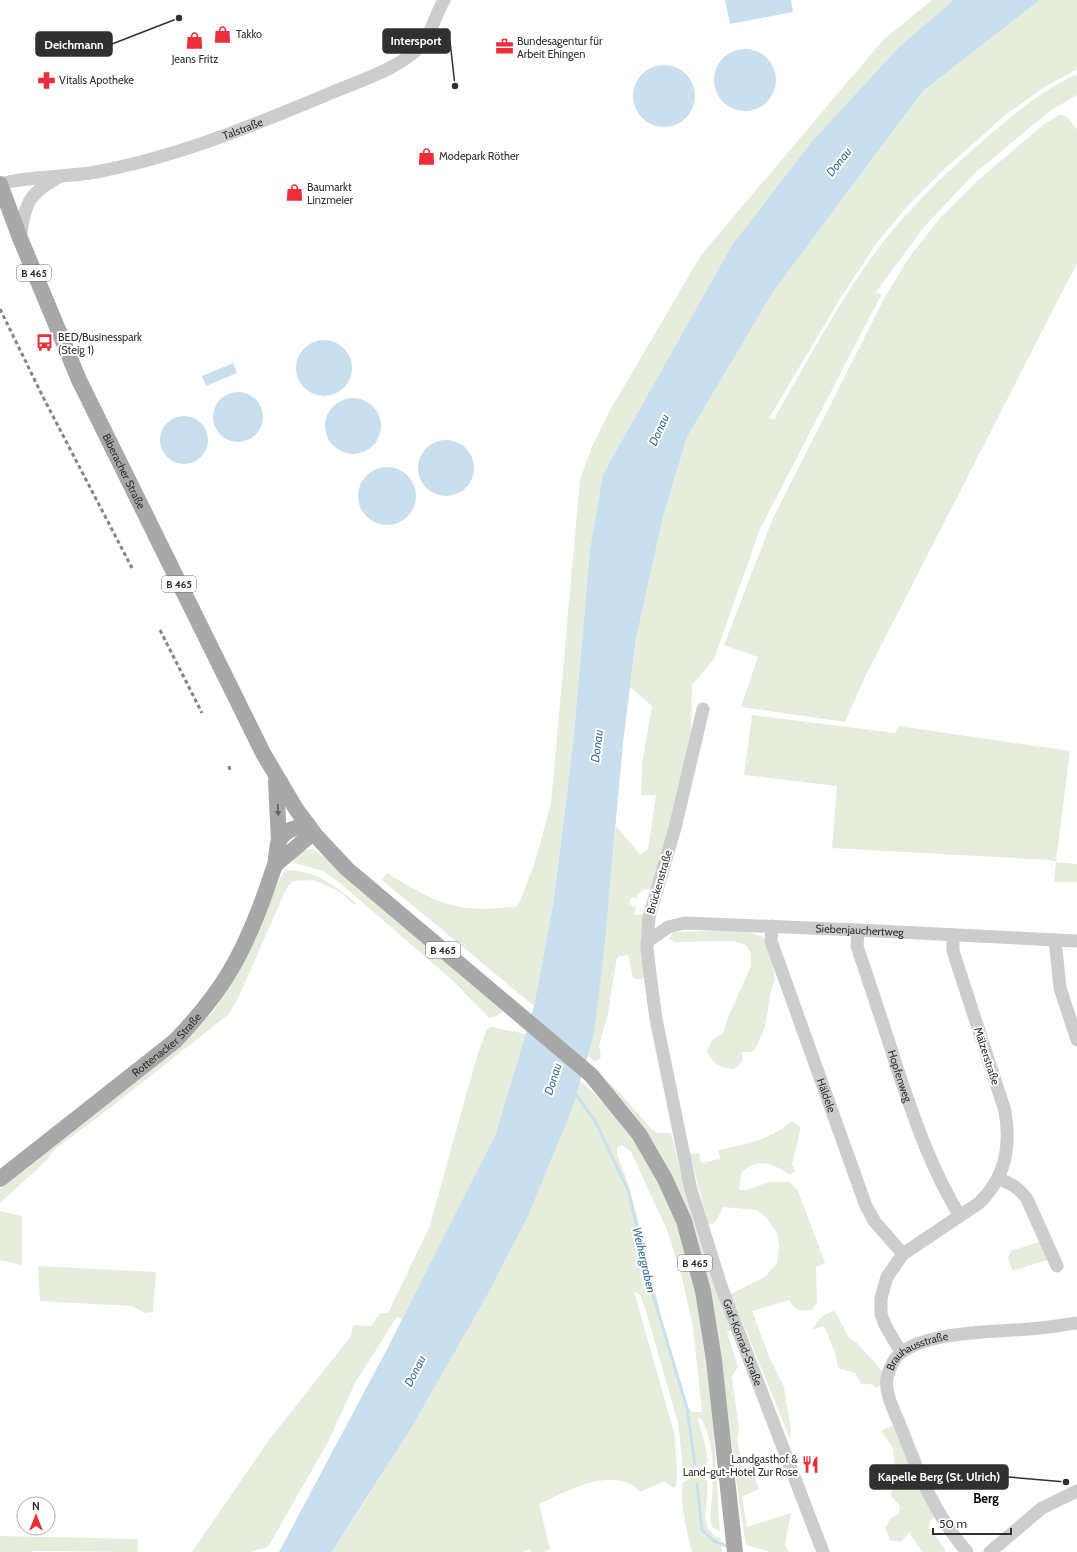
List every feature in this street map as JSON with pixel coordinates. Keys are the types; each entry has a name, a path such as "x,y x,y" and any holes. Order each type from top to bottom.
{"main road":[{"name":"Biberacher Straße","path":"0,184 20,238 79,380 276,779"},
{"name":"B 465","path":"276,779 310,829 367,887 591,1075 639,1134 665,1179 684,1220 706,1306 714,1360 735,1552"},
{"name":"Rottenacker Straße","path":"0,1179 175,1041 193,1022 224,982 240,956 275,865 279,841 276,779"},
{"path":"279,841 283,835 294,828 310,829"},
{"name":"Rottenacker Straße","path":"275,865 310,829"}],"street":[{"name":"Talstraße","path":"0,184 20,180 58,178 94,173 139,163 199,145 266,120 391,68 422,45 432,28 436,13 444,0"},
{"path":"20,238 29,202 36,193 58,178"},
{"name":"Brückenstraße","path":"678,1127 656,1019 648,942 648,917 675,828 703,709"},
{"name":"Siebenjauchertweg","path":"648,942 668,927 685,923 1077,941"},
{"name":"Häldele","path":"772,926 772,944 866,1206 875,1222 903,1254"},
{"name":"Hopfenweg","path":"858,930 857,946 924,1146 960,1216"},
{"name":"Mälzerstraße","path":"901,1352 885,1325 881,1314 881,1298 887,1277 892,1267 903,1254 984,1199 999,1179 1008,1150 1006,1116 953,951 953,935"},
{"path":"1055,940 1060,988 1077,1040"},
{"name":"Graf-Konrad-Straße","path":"678,1127 691,1190 722,1286 823,1552"},
{"path":"999,1179 1013,1184 1021,1190 1027,1199 1057,1266"},
{"name":"Brauhausstraße","path":"967,1552 953,1535 932,1503 888,1395 887,1379 891,1365 901,1352 946,1336 1077,1323"},
{"path":"990,1552 1042,1508 1077,1491"}],"green space":[{"path":"932,0 953,0 899,47 813,140 732,245 603,474 590,549 573,744 553,905 534,1006 382,880 387,873 435,899 463,907 479,909 518,906 535,862 551,803 580,480 591,449 609,412 701,255 883,40"},
{"path":"1040,0 1077,0 1077,69 1043,88 1004,116 940,173 905,209 878,241 841,297 769,418 774,419 845,297 871,258 897,224 958,163 1011,117 1053,86 1077,74 1077,95 1050,111 975,173 924,227 876,292 881,295 760,529 714,659 692,685 691,745 653,890 645,889 638,894 637,898 631,897 629,904 636,907 634,915 645,914 644,978 641,980 633,978 628,955 617,957 608,1014 599,1046 601,1057 596,1062 588,1056 594,1035 616,826 641,855 648,849 656,795 641,795 642,764 652,706 630,687 636,639 663,517 687,437 773,292 923,91"},
{"path":"1059,115 1066,116 1077,129 1077,263 864,679 845,722 741,707 758,657 724,645 773,518 885,297 910,256 941,217 977,181 1043,125"},
{"path":"752,715 895,733 899,726 1070,751 1056,862 1050,860 832,848 837,786 744,775"},
{"path":"312,849 326,858 503,1011 497,1016 489,1018 452,980 340,883 323,871 294,863 293,859 303,850"},
{"path":"1056,862 1077,864 1077,882 1054,882"},
{"path":"285,870 306,872 324,879 356,903 355,905 337,890 313,880 293,881 286,889 241,992 229,1014 110,1108 55,1149 47,1160 0,1203 0,1189 46,1150 108,1104 174,1049 213,1012 241,965 272,892"},
{"path":"746,931 763,937 772,958 775,980 771,991 765,1027 755,1050 750,1052 742,1052 742,1062 734,1069 721,1067 712,1060 707,1052 711,1041 723,1033 729,1015 751,966 751,954 746,945 733,941 675,942 669,939 673,932"},
{"path":"492,1027 526,1034 496,1133 402,1319 397,1317 355,1383 328,1442 268,1547 251,1552 192,1552 269,1440 351,1336 353,1325 371,1326 380,1313 388,1313 429,1228 477,1056 487,1029"},
{"path":"596,1071 621,1094 651,1129 658,1133 671,1133 688,1201 732,1330 727,1331 738,1367 732,1376 739,1430 737,1439 744,1477 753,1474 759,1489 742,1497 747,1527 791,1513 785,1545 789,1552 770,1552 746,1545 720,1350 656,1148 633,1113"},
{"path":"580,1081 623,1125 655,1175 679,1230 695,1288 706,1349 712,1411 720,1532 712,1527 710,1519 713,1467 710,1441 706,1428 700,1417 698,1419 706,1448 708,1462 693,1471 683,1469 678,1423 645,1308 640,1295 634,1291 675,1436 677,1470 676,1486 673,1488 665,1481 640,1492 630,1484 618,1480 604,1480 577,1487 539,1504 550,1549 544,1552 532,1552 530,1549 523,1552 332,1552 407,1432 488,1292 539,1189 568,1117","holes":["622,1145 631,1152 667,1230 681,1274 693,1327 702,1412 692,1412 685,1403 662,1320 642,1233 627,1181 617,1154 617,1147"]},
{"path":"792,1121 801,1127 792,1164 795,1171 790,1175 771,1165 759,1163 753,1165 741,1173 739,1190 746,1190 769,1182 790,1182 798,1191 825,1263 816,1267 817,1303 812,1310 798,1310 789,1300 752,1311 770,1359 784,1387 791,1430 790,1439 731,1294 766,1276 777,1263 779,1247 777,1233 766,1217 757,1210 723,1207 715,1223 708,1224 690,1154 699,1153 701,1163 720,1159 718,1150 766,1137 775,1133"},
{"path":"0,1211 22,1216 22,1265 0,1260"},
{"path":"1042,1241 1050,1259 1012,1271 1008,1257 1011,1251"},
{"path":"38,1266 156,1272 153,1312 145,1313 132,1306 40,1301"},
{"path":"835,1311 849,1338 856,1342 882,1371 880,1385 876,1388 872,1384 861,1384 855,1373 838,1368 835,1352 824,1326 812,1330 816,1323 827,1313"},
{"path":"893,1425 920,1490 934,1518 930,1520 929,1528 945,1549 945,1552 922,1552 909,1532 901,1542 890,1540 885,1528 891,1518 898,1514 900,1506 891,1496 895,1475 893,1448 881,1431"},
{"path":"694,1476 704,1477 707,1481 708,1490 705,1514 706,1521 708,1528 713,1534 721,1539 722,1552 692,1552 684,1517 682,1490 683,1482"},
{"path":"0,1536 138,1539 138,1552 0,1552"}],"water":[{"path":"725,0 791,0 793,12 730,24"},
{"name":"Donau","path":"953,0 1040,0 923,91 773,292 687,437 663,517 636,639 623,743 604,951 594,1035 571,1112 528,1216 485,1299 411,1428 332,1552 279,1552 386,1351 496,1133 534,1006 553,905 573,744 590,549 603,474 732,245 813,140 899,47"},
{"path":"739,49 751,49 767,58 774,68 776,80 774,92 767,102 751,111 739,111 728,106 719,97 714,86 714,74 719,63 728,54"},
{"path":"658,65 670,65 686,74 693,84 695,96 693,108 686,118 670,127 658,127 647,122 638,113 633,102 633,90 638,79 647,70"},
{"path":"319,340 329,340 344,348 350,357 352,368 350,379 344,388 329,396 319,396 308,391 301,384 296,373 296,363 301,352 308,345"},
{"path":"233,363 237,373 206,386 202,376"},
{"path":"233,392 243,392 256,399 263,412 263,422 256,435 243,442 233,442 224,438 217,431 213,422 213,412 217,403 224,396"},
{"path":"353,398 364,400 373,406 379,415 381,426 379,437 373,446 364,452 353,454 342,452 333,446 327,437 325,426 327,415 333,406 342,400"},
{"path":"179,416 189,416 201,423 208,435 208,445 201,457 189,464 179,464 171,460 164,453 160,445 160,435 164,427 171,420"},
{"path":"440,440 452,440 462,444 470,452 474,462 474,474 470,484 462,492 452,496 440,496 430,492 422,484 418,474 418,462 422,452 430,444"},
{"path":"381,467 393,467 408,475 416,490 416,502 408,517 393,525 381,525 366,517 358,502 358,490 366,475"}],"waterway":[{"name":"Weihergraben","path":"574,1092 595,1121 628,1190 651,1288 687,1408 695,1464"},
{"name":"Weihergraben","path":"697,1484 702,1530 714,1541 729,1547"}],"railway":[{"path":"0,309 43,397 132,568"},
{"path":"160,630 202,713"},
{"path":"229,766 230,770"}],"place":[{"name":"Deichmann","path":"179,18"},
{"name":"Takko","path":"223,34"},
{"name":"Jeans Fritz","path":"195,41"},
{"name":"Bundesagentur für Arbeit Ehingen","path":"504,47"},
{"name":"Vitalis Apotheke","path":"46,80"},
{"name":"Intersport","path":"455,86"},
{"name":"Modepark Röther","path":"426,156"},
{"name":"Baumarkt Linzmeier","path":"294,193"},
{"name":"BED/Businesspark (Steig 1)","path":"45,343"},
{"name":"Landgasthof & Land-gut-Hotel Zur Rose","path":"811,1465"},
{"name":"Kapelle Berg (St. Ulrich)","path":"1066,1482"}],"district":[{"name":"Berg","path":"986,1498"}]}
